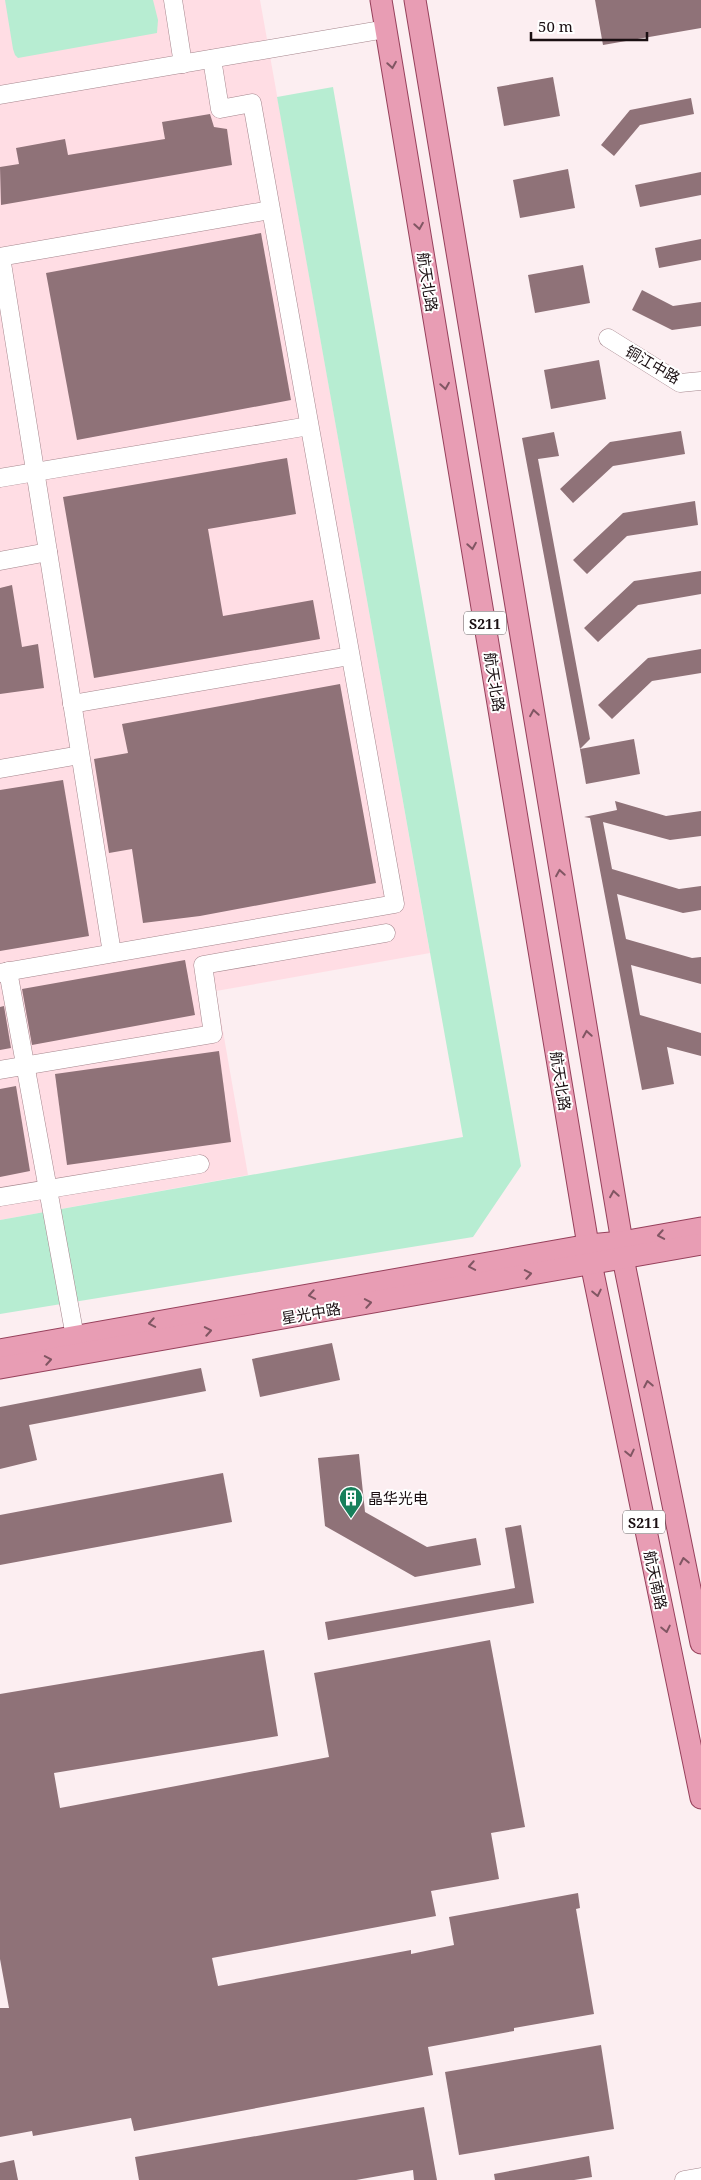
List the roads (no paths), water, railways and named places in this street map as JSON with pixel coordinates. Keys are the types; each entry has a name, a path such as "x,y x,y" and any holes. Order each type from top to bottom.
{"main road":[{"name":"航天北路","path":"381,0 590,1254"},
{"name":"S211","path":"415,0 622,1250"},
{"path":"622,1250 701,1228"},
{"path":"622,1250 701,1244"},
{"name":"星光中路","path":"0,1350 622,1250"},
{"name":"航天南路","path":"622,1250 701,1643"},
{"name":"星光中路","path":"0,1368 590,1254"},
{"name":"航天南路","path":"590,1254 701,1798"}],"street":[{"path":"173,0 184,64"},
{"path":"0,95 386,29"},
{"path":"75,1337 25,1066 4,972 395,904 252,104 220,109 212,58"},
{"path":"112,953 0,257 270,210"},
{"name":"铜江中路","path":"608,338 680,383 701,381"},
{"path":"0,478 309,426"},
{"path":"0,561 48,552"},
{"path":"72,704 350,656"},
{"path":"0,769 80,755"},
{"path":"0,1070 213,1034 202,965 386,933"},
{"path":"0,1197 200,1164"},
{"path":"684,2180 701,2177"}],"place":[{"name":"晶华光电","path":"351,1519"}]}
